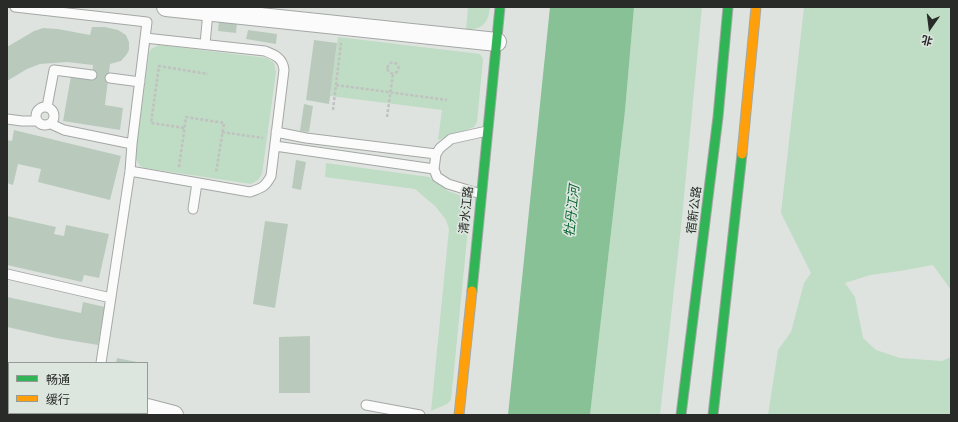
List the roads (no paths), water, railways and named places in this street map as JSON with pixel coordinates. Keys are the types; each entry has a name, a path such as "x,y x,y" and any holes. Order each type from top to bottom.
{"main road":[{"name":"清水江路","path":"459,415 500,7"},
{"name":"宿新公路","path":"682,415 718,117 728,7"},
{"path":"713,415 744,135 756,7"}],"street":[{"path":"166,7 208,12 232,10 497,42"},
{"path":"148,408 174,415"}],"lane":[{"path":"15,7 147,22 130,171 101,362"},
{"path":"205,44 208,12"},
{"path":"130,171 250,192 261,189 267,184 272,176 284,70 284,66 278,56 265,51 146,38"},
{"path":"47,107 54,70 92,75"},
{"path":"110,78 140,82"},
{"path":"37,121 36,115 38,110 47,107 52,110 55,115 51,124"},
{"path":"7,119 37,121 44,126 51,124 64,130 132,144"},
{"path":"481,194 448,184 437,177 434,168 436,154 440,148 451,139 487,130"},
{"path":"276,139 306,138 436,154"},
{"path":"276,139 434,168"},
{"path":"193,209 197,182"},
{"path":"7,274 111,298"},
{"path":"366,405 420,415"}],"water":[{"name":"牡丹江河","path":"550,7 634,7 625,111 590,415 508,415"}]}
